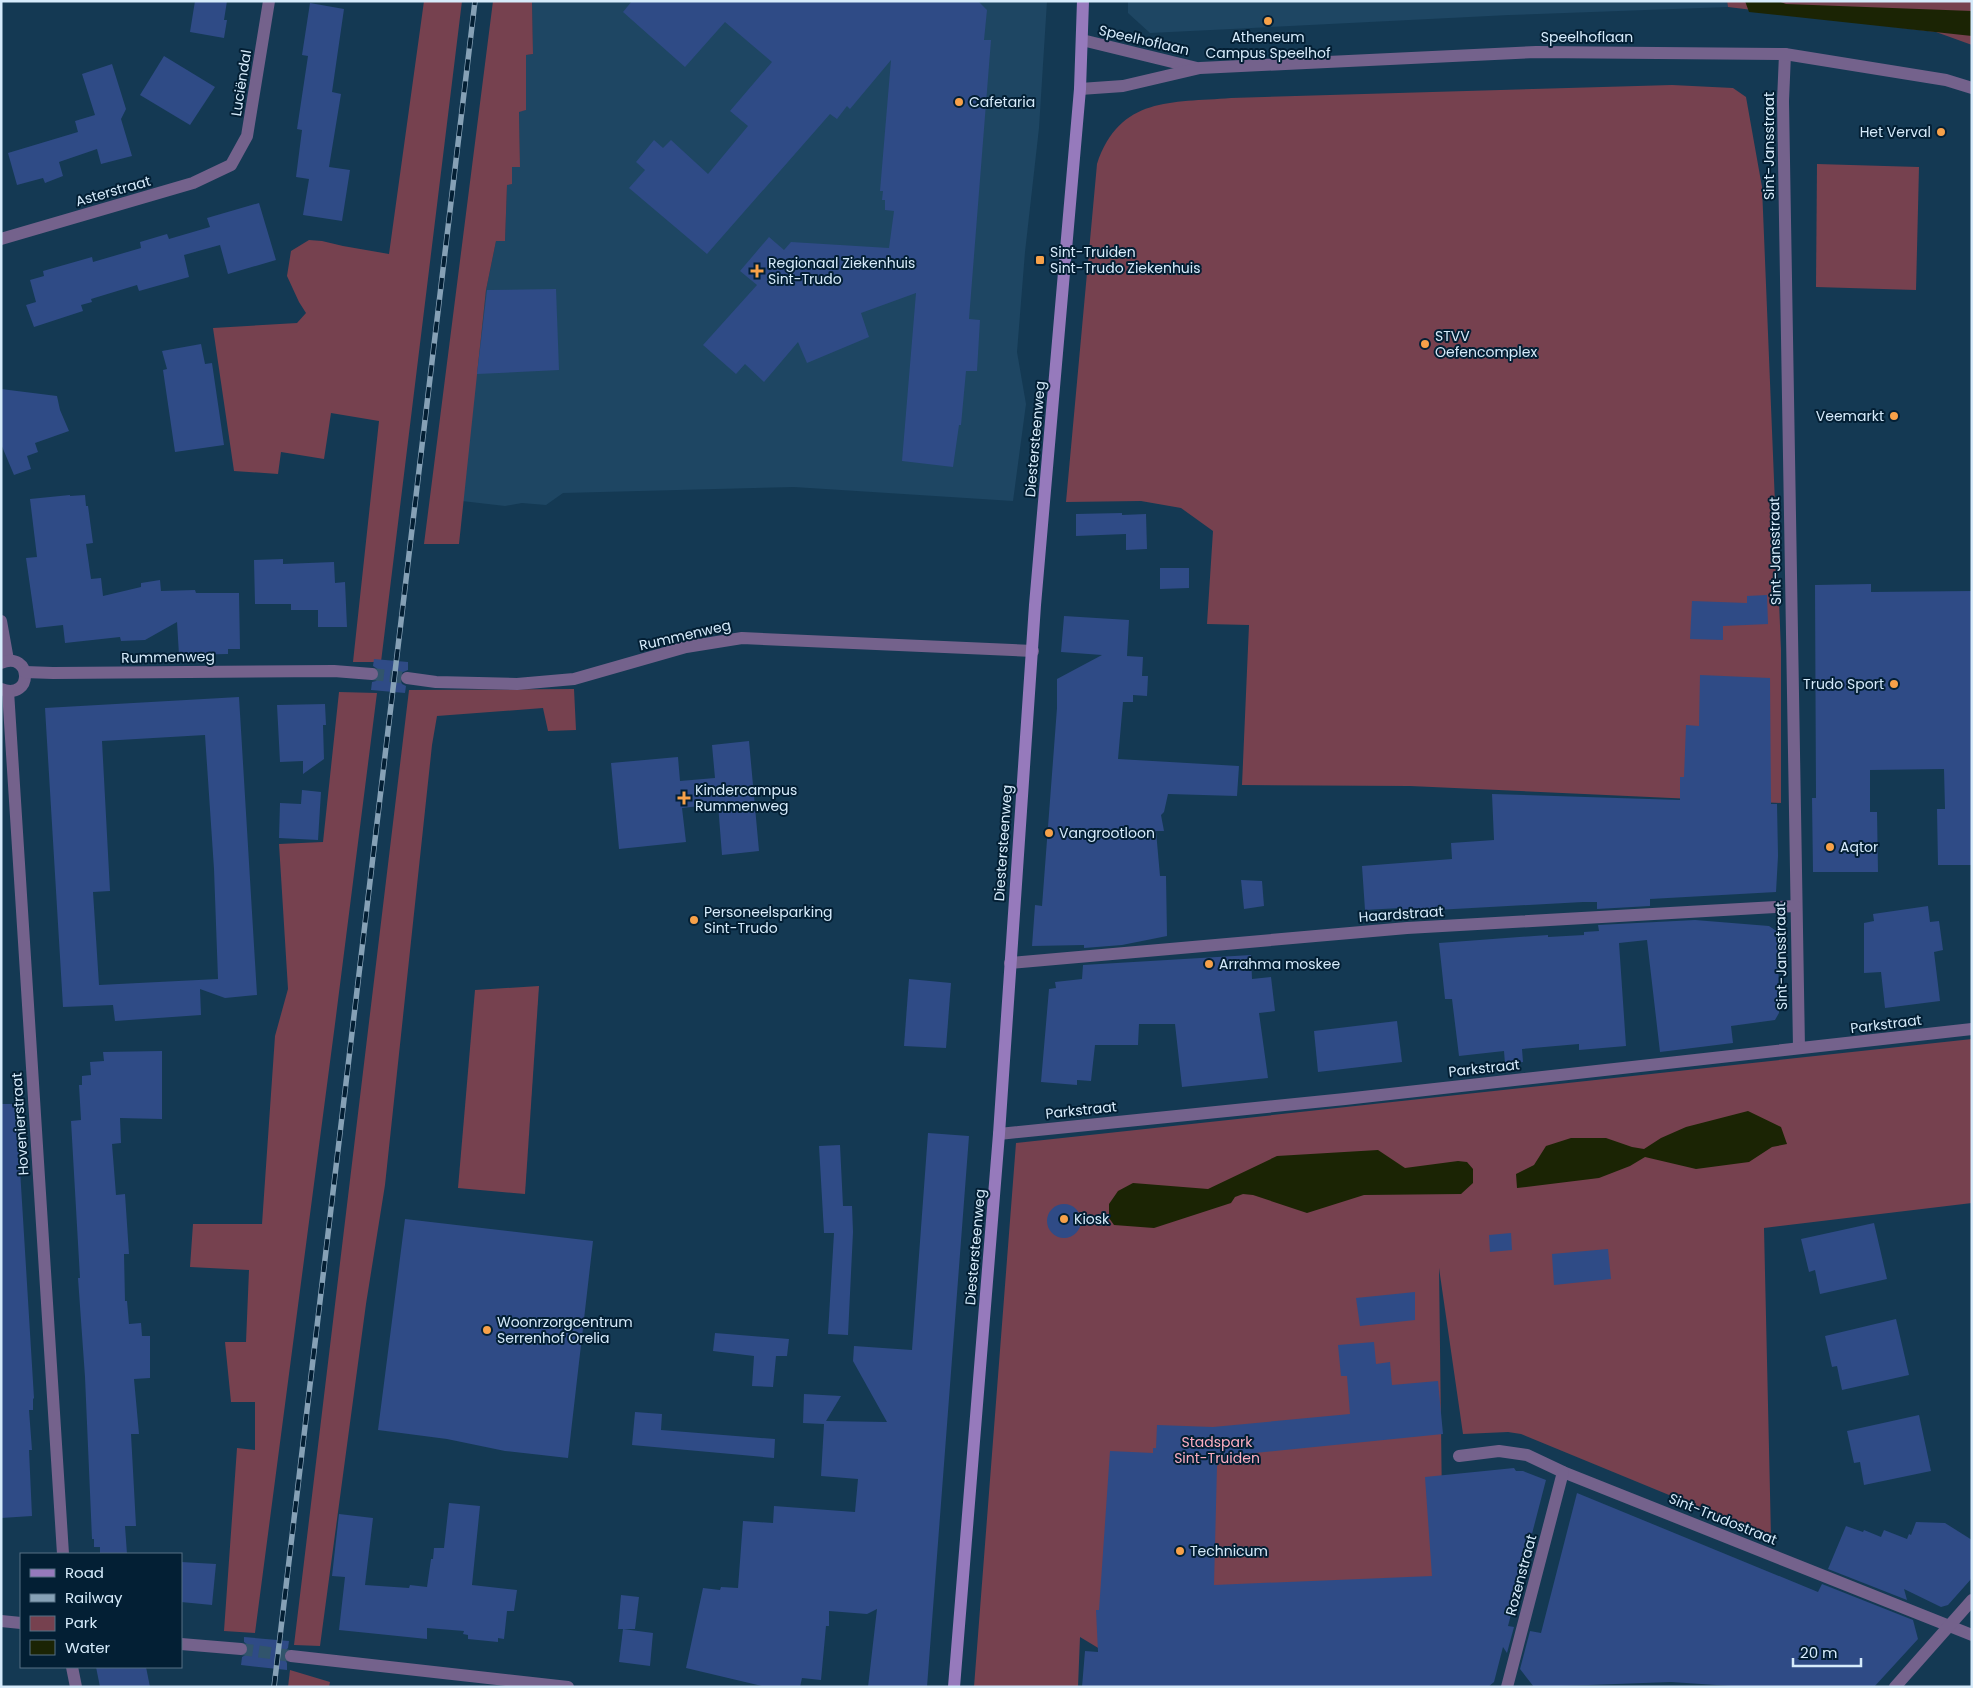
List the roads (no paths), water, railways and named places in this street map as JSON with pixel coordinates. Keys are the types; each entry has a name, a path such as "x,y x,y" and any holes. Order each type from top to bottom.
{"main road":[{"name":"Diestersteenweg","path":"954,1687 999,1134 1035,605 1080,89 1083,1"}],"street":[{"name":"Luciëndal","path":"231,165 247,136 269,1"},
{"name":"Speelhoflaan","path":"1082,40 1200,68"},
{"name":"Speelhoflaan","path":"1080,89 1123,86 1200,68 1536,52 1785,54 1946,80 1972,88"},
{"name":"Sint-Jansstraat","path":"1785,54 1783,101 1795,906 1799,1048"},
{"name":"Asterstraat","path":"1,239 192,183 231,165"},
{"path":"1,621 4,662 15,661 22,665 25,672 22,686 16,690 5,690"},
{"name":"Rummenweg","path":"406,678 436,682 517,684 574,679 686,647 742,638 1033,651"},
{"name":"Rummenweg","path":"25,672 334,671 372,674"},
{"name":"Hovenierstraat","path":"5,690 63,1553"},
{"name":"Haardstraat","path":"1010,963 1407,928 1795,906"},
{"name":"Parkstraat","path":"999,1134 1345,1099 1972,1029"},
{"name":"Sint-Trudostraat","path":"1459,1456 1499,1451 1527,1455 1563,1472 1972,1635"},
{"name":"Rozenstraat","path":"1507,1687 1563,1472"},
{"path":"1895,1687 1972,1600"},
{"path":"1,1621 20,1623"},
{"path":"182,1644 241,1649"},
{"path":"291,1656 568,1687"},
{"path":"72,1668 76,1687"}],"water":[{"path":"1745,1 1972,11 1972,36 1749,12"},
{"path":"1748,1111 1781,1127 1787,1144 1772,1147 1749,1162 1696,1169 1645,1157 1630,1166 1599,1178 1517,1188 1516,1174 1534,1165 1546,1146 1571,1138 1606,1138 1644,1149 1661,1138 1686,1127"},
{"path":"1378,1150 1405,1168 1458,1161 1467,1162 1473,1169 1473,1183 1461,1194 1364,1195 1307,1213 1253,1195 1243,1194 1235,1197 1231,1203 1154,1228 1114,1225 1109,1218 1109,1204 1118,1191 1133,1183 1208,1189 1277,1156"}],"tunnel":[{"path":"372,674 407,678"},
{"path":"241,1649 291,1656"}],"railway":[{"path":"274,1687 475,1"}],"place":[{"name":"Atheneum Campus Speelhof","path":"1268,21"},
{"name":"Cafetaria","path":"959,102"},
{"name":"Het Verval","path":"1941,132"},
{"name":"Sint-Truiden Sint-Trudo Ziekenhuis","path":"1040,260"},
{"name":"Regionaal Ziekenhuis Sint-Trudo","path":"757,271"},
{"name":"STVV Oefencomplex","path":"1425,344"},
{"name":"Veemarkt","path":"1894,416"},
{"name":"Trudo Sport","path":"1894,684"},
{"name":"Kindercampus Rummenweg","path":"684,798"},
{"name":"Vangrootloon","path":"1049,833"},
{"name":"Aqtor","path":"1830,847"},
{"name":"Personeelsparking Sint-Trudo","path":"694,920"},
{"name":"Arrahma moskee","path":"1209,964"},
{"name":"Kiosk","path":"1064,1219"},
{"name":"Woonrzorgcentrum Serrenhof Orelia","path":"487,1330"},
{"name":"Technicum","path":"1180,1551"}],"park label":[{"name":"Stadspark Sint-Truiden","path":"1217,1450"}]}
